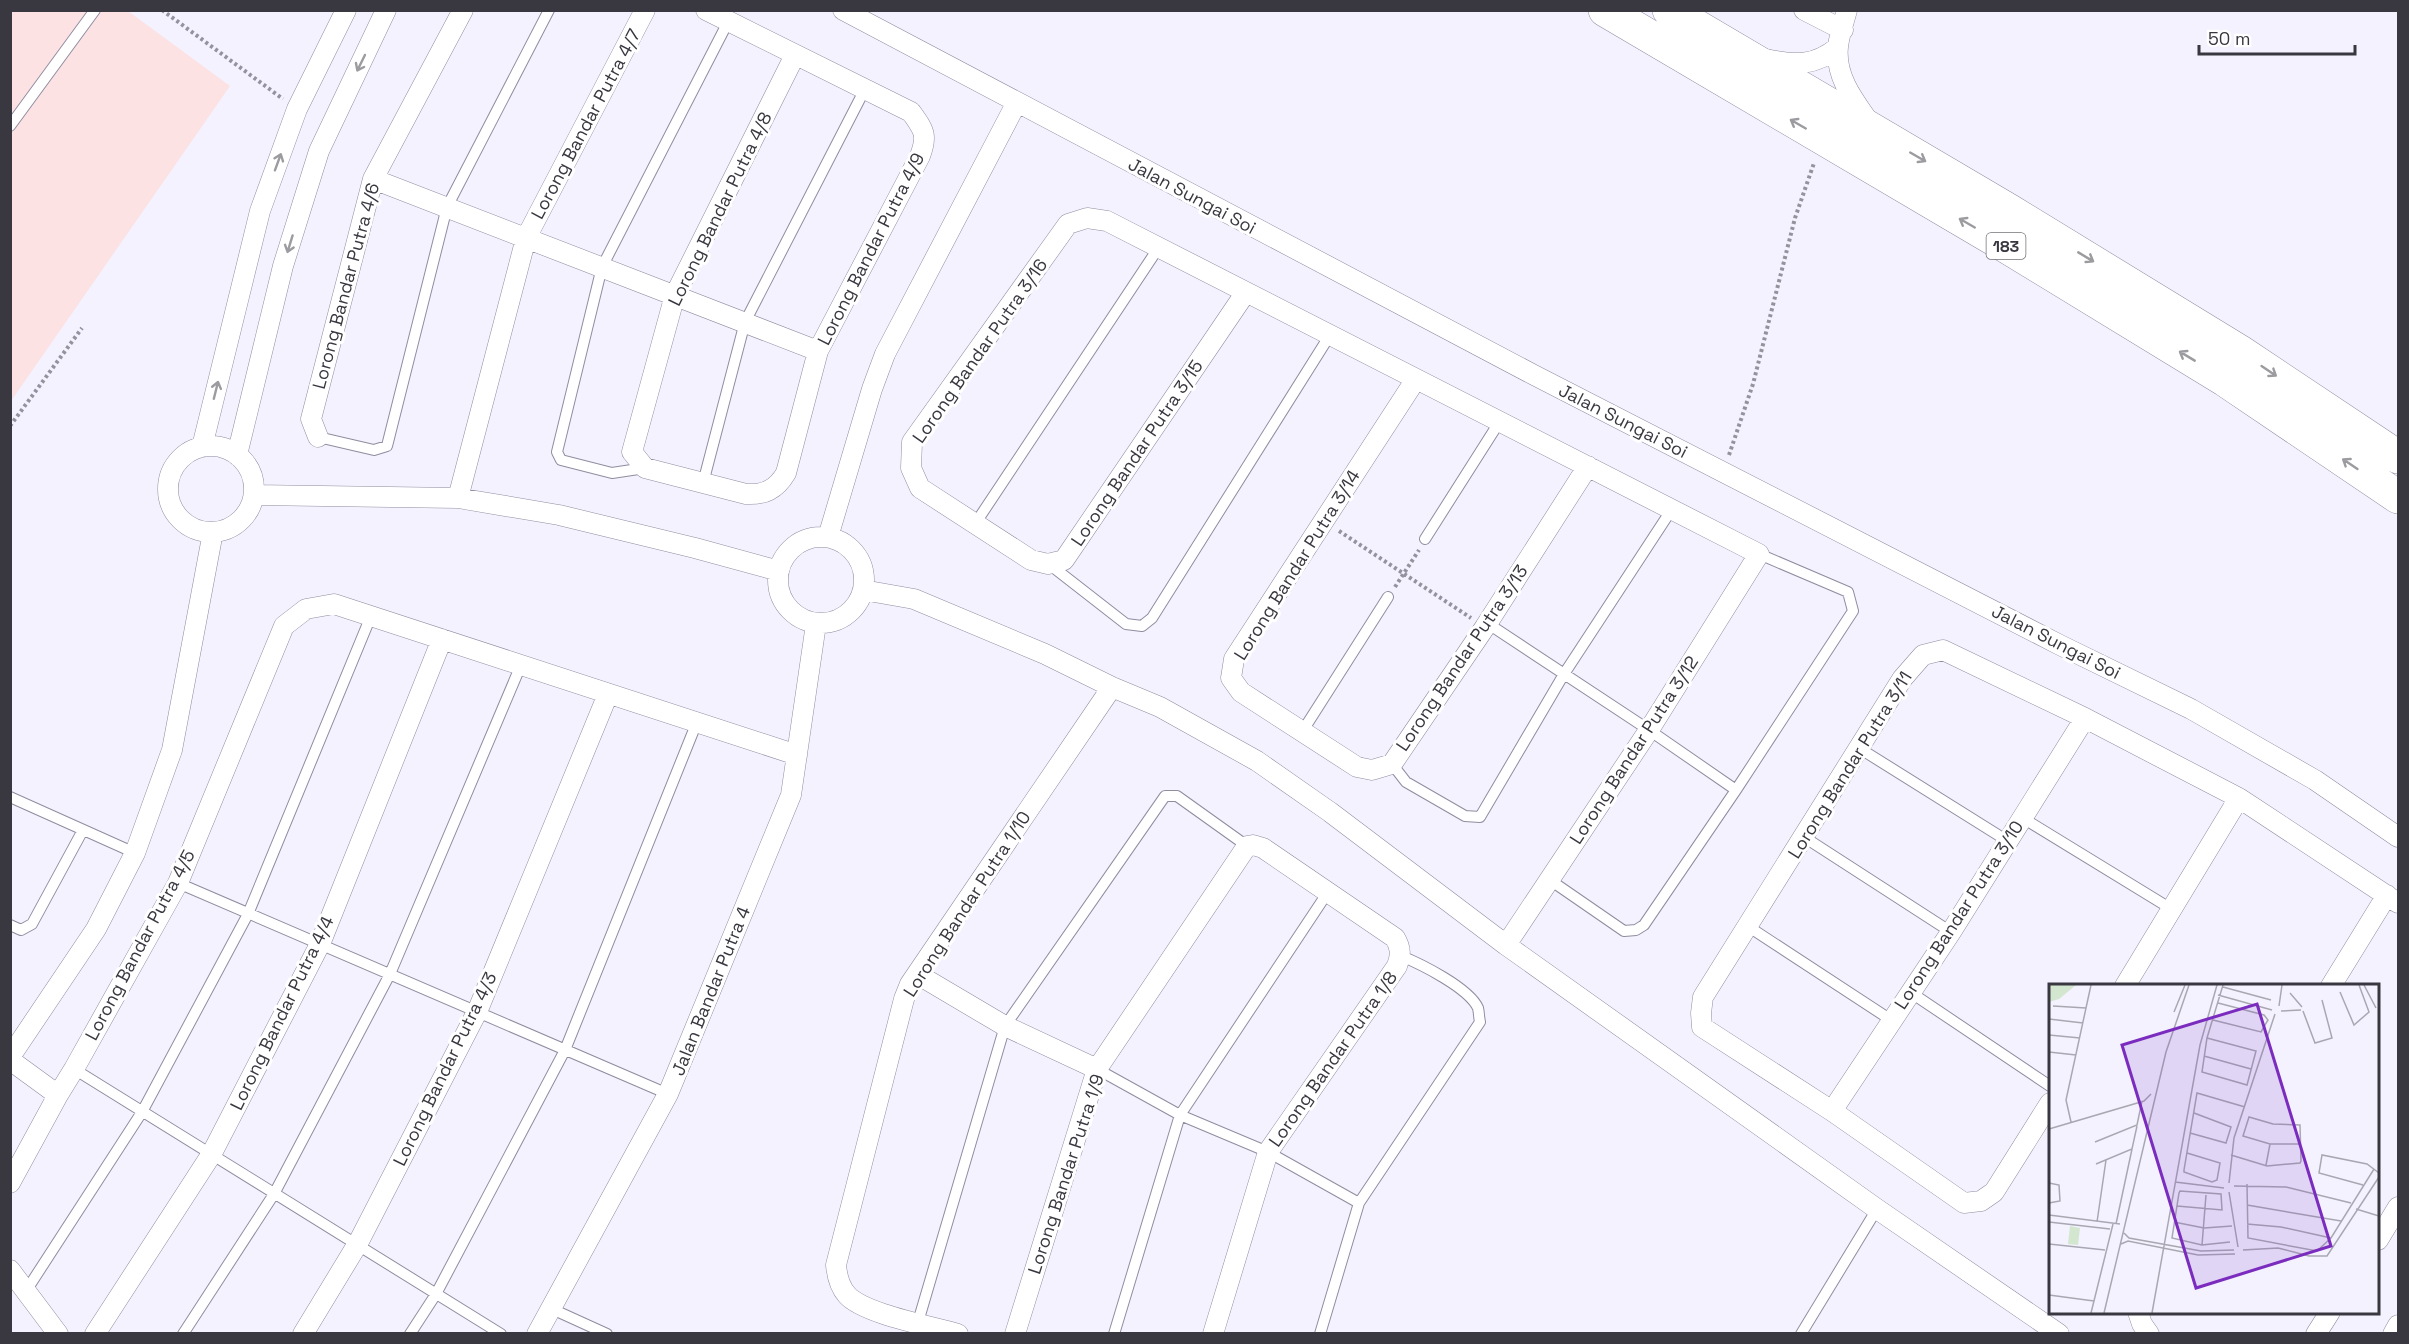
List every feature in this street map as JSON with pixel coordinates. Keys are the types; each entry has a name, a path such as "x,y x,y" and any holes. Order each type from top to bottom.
{"highway":[{"name":"183","path":"1605,10 1994,239 2225,380 2398,496"},
{"name":"183","path":"1669,10 2010,211 2239,351 2398,458"}],"street":[{"path":"202,447 260,212 297,110 346,10"},
{"path":"237,455 283,266 319,151 386,10"},
{"name":"Lorong Bandar Putra 4/6","path":"318,437 311,419 373,179 462,10"},
{"name":"Lorong Bandar Putra 4/7","path":"526,238 645,10"},
{"path":"706,10 865,89"},
{"name":"Jalan Sungai Soi","path":"843,10 1364,287 2060,645 2191,709 2315,780 2398,837"},
{"path":"1804,10 1840,38"},
{"path":"1847,10 1840,38 1839,62 1846,90 1877,134"},
{"path":"1742,54 1781,62 1814,62 1826,57 1840,38"},
{"name":"Lorong Bandar Putra 4/8","path":"645,468 632,452 675,295 795,55"},
{"name":"Lorong Bandar Putra 4/9","path":"703,483 746,494 759,494 779,484 786,473 818,351 920,156 925,143 924,130 911,112 865,89"},
{"path":"828,537 872,389 885,354 1017,102"},
{"path":"373,179 818,351"},
{"name":"Lorong Bandar Putra 3/16","path":"975,524 920,488 911,468 912,442 1068,224 1087,218 1107,220 1159,247"},
{"path":"458,498 526,238"},
{"path":"1159,247 1759,554"},
{"name":"Lorong Bandar Putra 3/15","path":"1048,564 1064,560 1246,292"},
{"name":"Lorong Bandar Putra 3/14","path":"1302,732 1241,692 1231,678 1234,659 1416,379"},
{"path":"215,446 237,455 247,466 253,480 254,495 249,510 240,521 227,529 213,532 199,531 186,524 176,514 170,502 168,488 171,474 178,461 189,452 202,447 215,446"},
{"name":"Lorong Bandar Putra 3/13","path":"1302,732 1357,767 1372,770 1392,764 1486,625 1587,466"},
{"path":"645,468 703,483"},
{"path":"254,495 458,498 559,515 779,571"},
{"path":"975,524 1031,560 1048,564"},
{"path":"58,1095 10,1058 96,929 135,853 172,750 213,532"},
{"path":"828,537 842,541 853,550 861,562 864,576 863,590 858,603 849,613 830,623 816,624 798,616 787,607 781,595 779,571 786,556 804,540 828,537"},
{"name":"Lorong Bandar Putra 3/12","path":"1506,945 1649,730 1759,554"},
{"path":"863,590 914,599 1045,654 1112,687 1160,707 1257,760 1506,945 2050,1331"},
{"name":"Lorong Bandar Putra 4/5","path":"10,1183 178,883 284,626 306,609 334,604 371,616"},
{"path":"371,616 797,755"},
{"name":"Jalan Bandar Putra 4","path":"537,1334 668,1094 791,795 816,624"},
{"name":"Lorong Bandar Putra 4/4","path":"95,1334 211,1155 320,944 442,639"},
{"name":"Lorong Bandar Putra 3/11","path":"1832,1111 1702,1027 1701,1013 1704,998 1859,748 1902,679 1923,655 1943,650 2085,718 2239,798 2392,899"},
{"name":"Lorong Bandar Putra 1/10","path":"918,1322 863,1307 847,1295 842,1288 837,1280 836,1265 904,999 917,974 1112,687"},
{"name":"Lorong Bandar Putra 4/3","path":"303,1334 357,1245 477,1012 608,694"},
{"name":"Lorong Bandar Putra 3/10","path":"1832,1111 1951,932 2006,840 2085,718"},
{"path":"2126,984 2239,798"},
{"path":"1250,845 1263,848 1395,938 1400,945 1401,956"},
{"name":"Lorong Bandar Putra 1/9","path":"1015,1334 1097,1069 1250,845"},
{"path":"2332,984 2392,899"},
{"name":"Lorong Bandar Putra 1/8","path":"1213,1334 1268,1152 1397,966 1401,956"},
{"path":"917,974 1005,1026 1097,1069"},
{"path":"1832,1111 1964,1203 1981,1201 1994,1192 2049,1105"},
{"path":"2379,1238 2398,1207"},
{"path":"10,1270 58,1334"},
{"path":"2139,1314 2149,1334"},
{"path":"2316,1334 2329,1314"},
{"path":"918,1322 958,1334"},
{"path":"2393,1334 2398,1325"}],"lane":[{"path":"10,126 95,10"},
{"path":"318,437 374,450 387,446 447,207 549,10"},
{"path":"645,468 612,473 561,460 557,452 602,267 728,22"},
{"path":"703,483 745,322 865,89"},
{"path":"975,524 1159,247"},
{"path":"1048,564 1126,624 1142,626 1152,618 1330,335"},
{"path":"1425,539 1500,422"},
{"path":"1392,764 1406,782 1465,816 1480,817 1564,674 1672,509"},
{"path":"1550,880 1624,931 1636,930 1644,925 1736,790 1852,611 1848,591 1759,554"},
{"path":"1302,732 1388,597"},
{"path":"26,1291 142,1112 248,914 371,616"},
{"path":"1486,625 1649,730 1736,790"},
{"path":"183,1334 274,1194 390,974 521,665"},
{"path":"410,1334 436,1293 565,1050 697,722"},
{"path":"1859,748 2006,840"},
{"path":"918,1322 1005,1026 1165,796 1177,796 1250,845"},
{"path":"10,797 135,853"},
{"path":"2021,817 2173,910"},
{"path":"10,925 21,930 33,924 83,830"},
{"path":"1804,837 1951,932"},
{"path":"178,883 668,1094"},
{"path":"1114,1334 1180,1115 1328,892"},
{"path":"1749,927 1892,1020"},
{"path":"1320,1334 1359,1203 1480,1022 1478,1008 1468,996 1426,966 1401,956"},
{"path":"1910,992 2049,1085"},
{"path":"1097,1069 1180,1115 1268,1152 1359,1203"},
{"path":"74,1070 501,1334"},
{"path":"1801,1334 1877,1209"},
{"path":"552,1309 607,1334"}],"path":[{"path":"162,10 297,110"},
{"path":"1723,473 1753,384 1795,218 1823,138"},
{"path":"10,426 82,328"},
{"path":"1323,521 1486,625"},
{"path":"1388,597 1425,539"}],"shaded area":[{"path":"11,11 128,11 230,86 11,401"}]}
